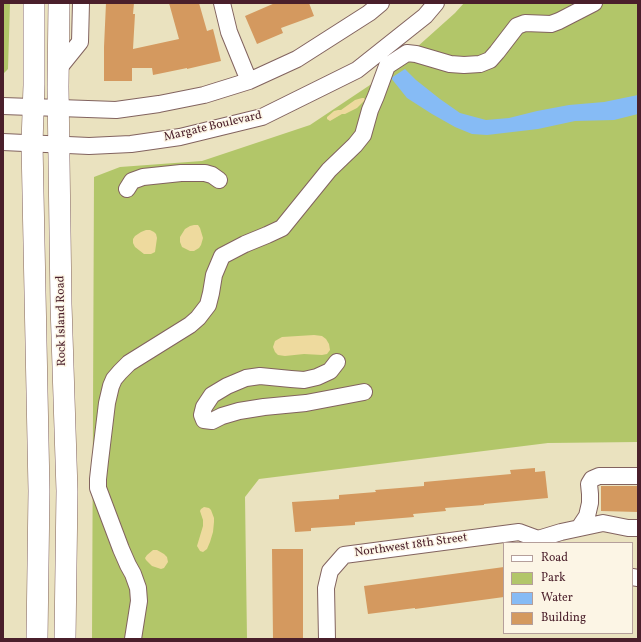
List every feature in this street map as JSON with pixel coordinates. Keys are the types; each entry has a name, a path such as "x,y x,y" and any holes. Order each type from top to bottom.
{"main road":[{"path":"34,3 32,143 39,491 37,639"},
{"name":"Rock Island Road","path":"59,3 58,108 61,304 67,491 65,639"}],"street":[{"path":"59,68 80,42 81,3"},
{"path":"222,3 229,32 249,81"},
{"path":"3,106 116,110 204,96 249,81 297,59 370,13 381,3"},
{"name":"Margate Boulevard","path":"3,142 88,146 131,144 180,137 262,117 357,70 425,16 436,3"},
{"path":"133,639 139,601 138,588 134,574 121,549 98,488 107,403 114,379 129,363 198,318 208,305 214,275 222,256 282,228 325,174 355,145 363,135 370,110 387,66 407,53 416,54 450,64 480,64 490,60 517,26 525,23 544,24 555,22 594,3"},
{"path":"127,189 132,181 143,177 181,173 205,173 212,175 219,180"},
{"path":"337,362 324,374 304,380 260,376 246,378 227,386 212,395 204,407 202,415 204,420 212,421 222,416 239,411 306,403 364,392"},
{"path":"579,528 587,516 590,503 589,484 592,479 600,476 638,476"},
{"path":"539,541 561,532 603,524 638,528"},
{"name":"Northwest 18th Street","path":"327,639 326,588 330,571 344,555 519,532 539,541"}],"green space":[{"path":"3,3 10,3 8,69 3,74"},
{"path":"464,3 638,3 638,442 548,443 259,479 245,497 247,639 92,639 94,177 120,167 202,161 310,125 388,73 455,13"}],"sand":[{"path":"362,98 365,100 357,108 330,121 327,119 327,117 334,111 341,110 355,100"},
{"path":"198,225 203,238 199,248 194,251 190,251 182,247 180,237 185,229"},
{"path":"146,230 154,232 157,238 155,252 151,254 144,254 135,247 133,243 135,236"},
{"path":"322,336 326,339 330,350 327,354 285,356 278,355 273,347 275,341 282,337"},
{"path":"204,507 211,510 214,522 210,542 207,549 203,552 200,551 197,546 203,526 200,511"},
{"path":"153,550 157,550 167,557 168,562 164,568 161,569 152,566 146,560 145,558 147,555"}],"water":[{"path":"405,69 416,80 460,113 486,120 509,118 569,105 604,102 638,95 638,114 614,120 575,121 538,129 487,135 472,134 455,127 407,98 391,78"}],"building":[{"path":"106,3 134,3 133,14 135,14 133,49 179,39 169,3 199,3 207,31 213,29 221,61 153,75 152,68 132,68 132,81 104,81"},
{"path":"275,3 309,3 314,16 281,28 283,33 257,44 245,16"},
{"path":"535,468 535,472 545,471 548,498 445,508 446,511 413,514 414,517 355,522 355,525 311,528 311,531 295,532 292,502 339,499 339,495 424,486 424,482 511,474 510,470"},
{"path":"601,486 638,486 638,512 601,511"},
{"path":"272,549 303,549 303,639 273,639"},
{"path":"503,567 503,597 368,614 364,586"}]}
